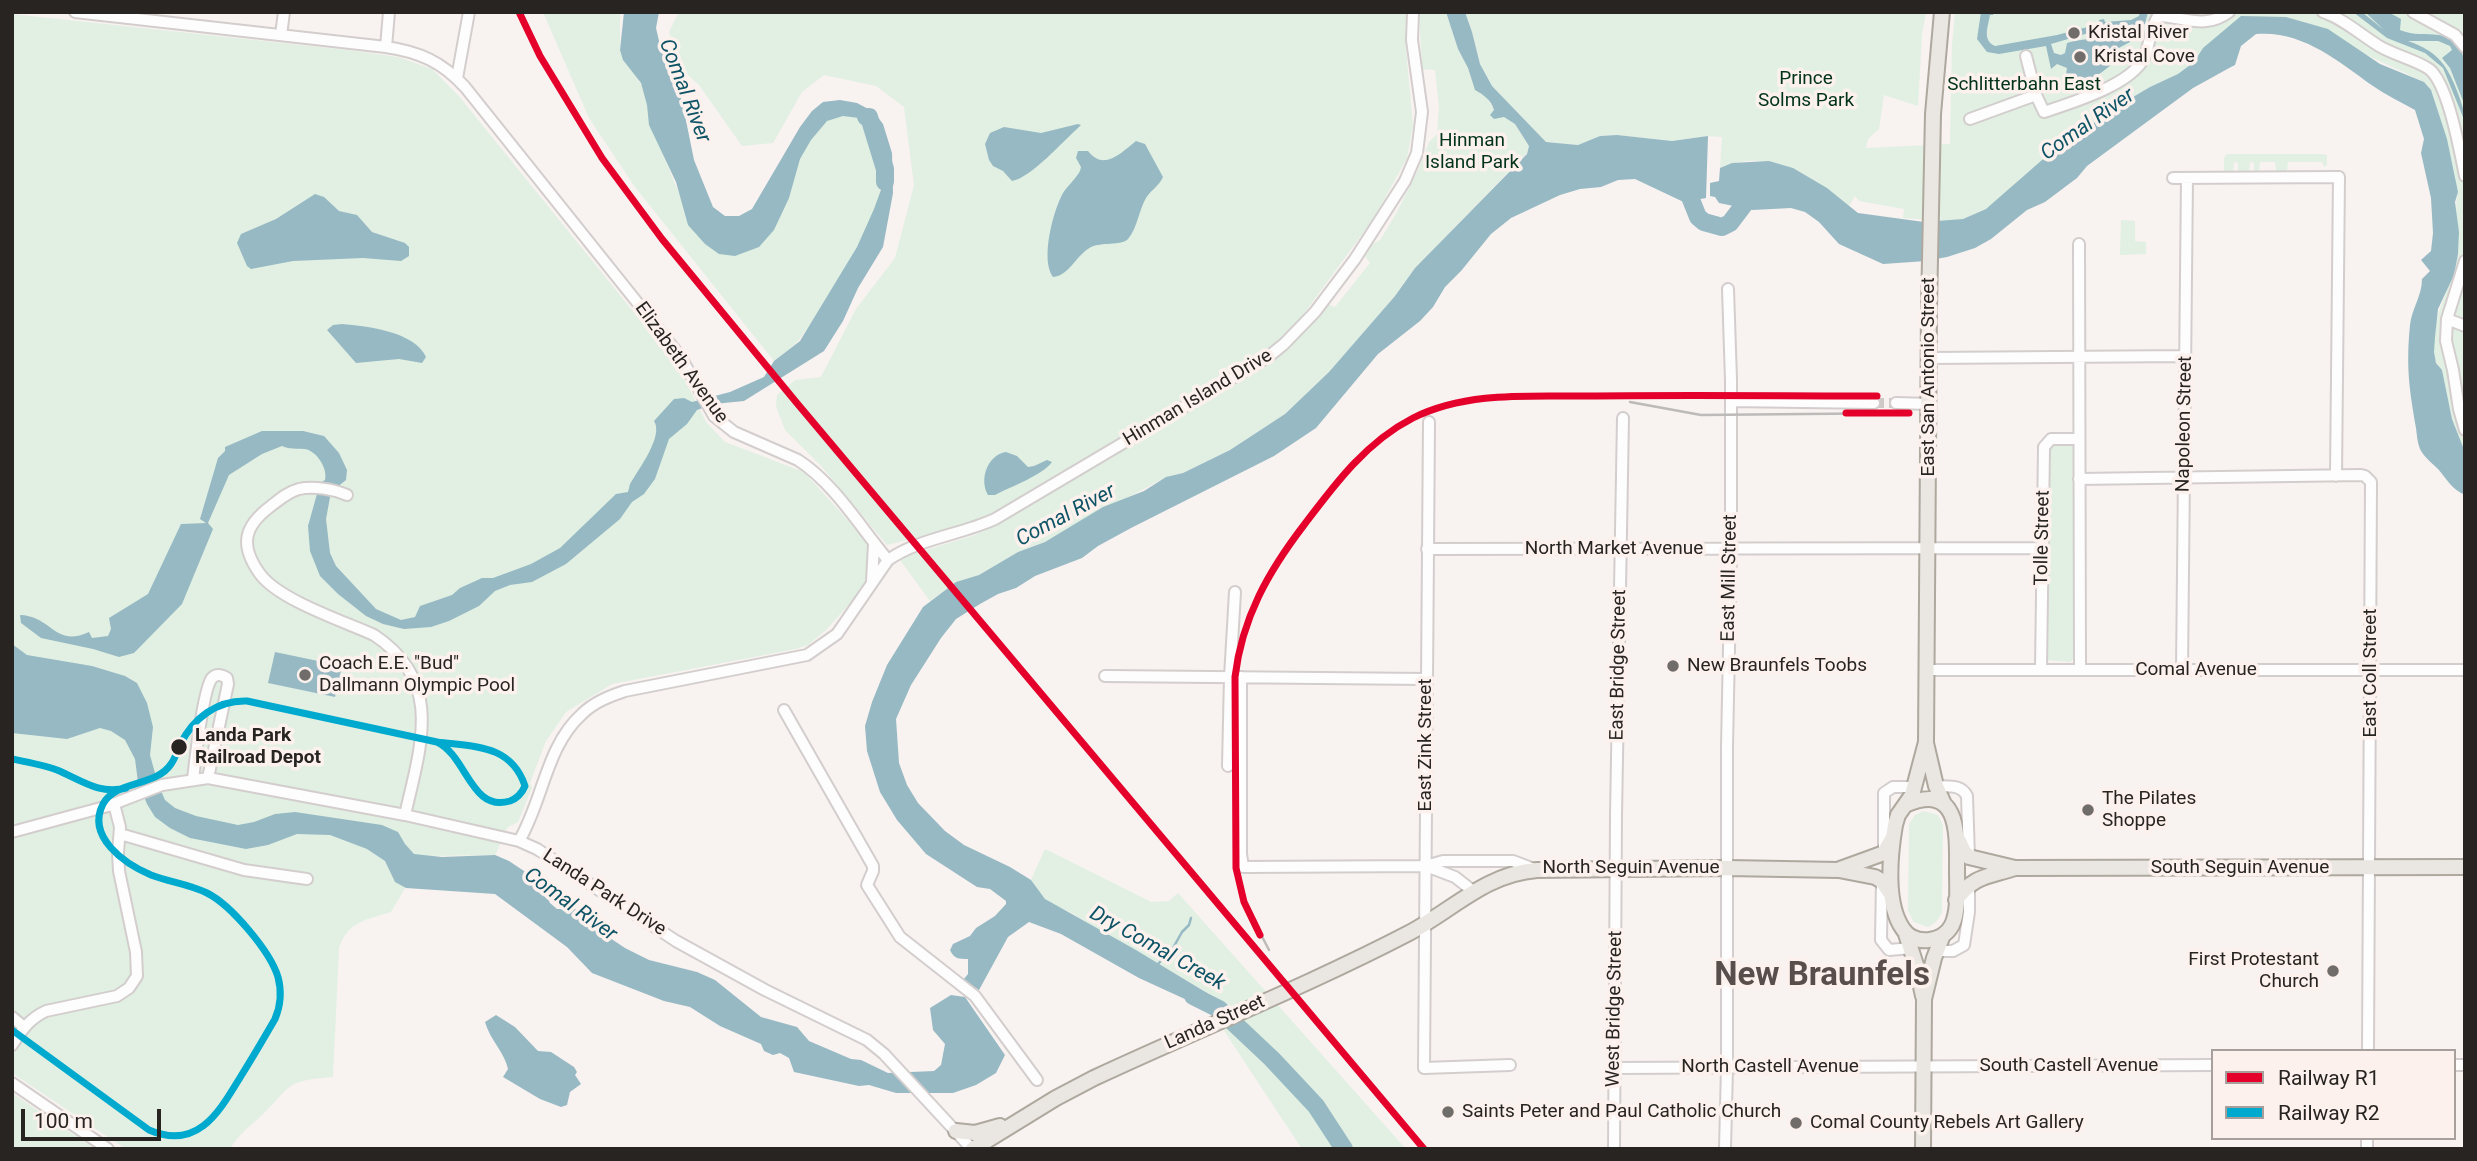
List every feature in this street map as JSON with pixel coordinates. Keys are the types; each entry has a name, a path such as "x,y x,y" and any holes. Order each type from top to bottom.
{"main road":[{"name":"East San Antonio Street","path":"1942,12 1933,114 1926,741 1936,786 1952,814 1957,832"},
{"name":"East San Antonio Street","path":"1893,838 1898,815 1914,787 1926,741"},
{"path":"1905,805 1930,800 1944,804"},
{"path":"1957,832 1961,847 1969,857"},
{"path":"1924,999 1943,935 1954,922 1957,832"},
{"path":"1884,853 1893,838"},
{"path":"1893,838 1892,909 1912,948 1924,999 1923,1149"},
{"name":"North Seguin Avenue","path":"1839,870 1869,861 1884,853"},
{"name":"South Seguin Avenue","path":"1969,857 2015,868 2465,867"},
{"name":"South Seguin Avenue","path":"1956,900 1969,884 1983,876 2015,868"},
{"name":"North Seguin Avenue","path":"1537,870 1839,870 1875,877 1882,881"},
{"name":"Landa Street","path":"972,1149 1056,1098 1377,949 1426,923 1473,891 1502,876 1537,870"},
{"path":"1882,881 1891,894"},
{"path":"1906,933 1927,941 1943,935"},
{"path":"956,1131 969,1134 999,1125 1008,1128"}],"street":[{"name":"Elizabeth Avenue","path":"75,12 386,47 426,56 446,68 457,78 680,356 715,416 734,432 807,466 828,485 888,560"},
{"path":"281,35 284,12"},
{"path":"386,47 390,12"},
{"path":"457,78 468,12"},
{"name":"Hinman Island Drive","path":"888,560 910,547 964,532 995,519 1244,372 1284,344 1301,327 1356,259 1413,165 1422,122 1412,40 1413,12"},
{"path":"2026,56 2036,95 2045,112 2096,94 2129,74 2143,60 2159,14 2206,23 2221,19 2229,12"},
{"path":"2323,12 2336,17 2381,47 2432,71 2438,79 2456,131 2465,176"},
{"path":"2413,12 2455,35 2465,47"},
{"path":"1970,119 2036,95"},
{"path":"2079,480 2336,476 2339,177 2173,178"},
{"name":"Napoleon Street","path":"2182,670 2187,178"},
{"name":"Tolle Street","path":"2079,244 2080,669"},
{"path":"2465,261 2447,319 2446,341 2465,430"},
{"name":"East Mill Street","path":"1725,1149 1731,548 1728,289"},
{"path":"2447,319 2465,326"},
{"path":"1930,358 2185,356"},
{"path":"1731,401 1874,403"},
{"path":"1896,403 1929,404"},
{"name":"East Bridge Street","path":"1616,870 1623,418"},
{"name":"East Zink Street","path":"1429,422 1424,1068 1510,1066"},
{"name":"Tolle Street","path":"2041,669 2045,444 2051,439 2079,439"},
{"name":"East Coll Street","path":"2336,476 2363,475 2372,487 2368,1049"},
{"path":"341,493 315,488 292,492 253,520 248,535 249,550 260,574 276,590 374,635 388,644 408,665 418,688 423,711 405,815"},
{"path":"873,582 874,544"},
{"name":"North Market Avenue","path":"1427,549 2042,548"},
{"path":"519,841 529,823 549,768 582,714 604,699 625,691 807,655 837,634 888,560"},
{"path":"1228,766 1235,677 1236,592"},
{"name":"Comal Avenue","path":"1927,670 2465,670"},
{"path":"193,779 199,728 210,681 221,675 227,678 228,684 208,778"},
{"path":"1105,676 1426,680"},
{"name":"North Seguin Avenue","path":"1235,677 1243,867 1426,866 1443,861 1513,860 1537,870"},
{"path":"784,710 873,866 867,885 901,937 975,996 1037,1080"},
{"name":"Landa Park Drive","path":"12,832 114,804 162,785 208,778 405,815 519,841 537,849 676,940 765,990 867,1040 884,1054 972,1149"},
{"path":"1936,786 1957,787 1964,790 1967,796 1969,857"},
{"path":"1884,853 1884,793 1893,787 1914,787"},
{"path":"12,1045 24,1027 36,1016 46,1011 117,996 129,988 137,976 136,952 120,871 120,834 114,804"},
{"path":"120,834 244,870 307,879"},
{"name":"North Seguin Avenue","path":"1426,866 1455,877 1473,891"},
{"name":"West Bridge Street","path":"1614,1149 1616,870"},
{"path":"1882,881 1881,940 1889,950 1912,948"},
{"path":"1937,951 1953,951 1964,945 1969,912 1969,884"},
{"path":"12,1017 24,1027"},
{"name":"South Castell Avenue","path":"1924,1066 2211,1065"},
{"name":"North Castell Avenue","path":"1615,1068 1924,1066"},
{"path":"12,1083 108,1149"}],"green space":[{"path":"543,12 620,12 620,50 642,86 663,154 682,201 695,225 728,253 825,115 856,113 868,127 879,152 882,171 879,196 872,216 850,261 812,322 796,343 774,361 635,187 589,118"},
{"path":"679,12 1406,12 1405,39 1413,125 1407,158 1374,218 1300,319 1275,345 994,514 965,525 887,545 822,467 785,430 776,406 777,395 795,380 821,377 856,309 895,258 914,185 904,107 876,86 824,75 802,92 773,143 742,146 699,85 680,68 669,32"},
{"name":"Hinman Island Park","path":"1419,12 1446,12 1475,90 1486,96 1494,110 1515,124 1529,146 1527,153 1415,268 1395,296 1329,372 1285,414 1230,450 1183,473 1166,477 1045,542 1018,552 979,575 956,582 930,601 900,560 903,557 975,535 1009,518 1270,362 1297,340 1327,304 1335,307 1370,263 1365,256 1373,244 1380,240 1396,214 1429,142 1437,134 1439,106 1435,70 1422,69"},
{"path":"1465,12 1926,12 1918,106 1884,95 1879,129 1868,139 1866,148 1950,144 1955,12 2465,12 2465,452 2452,419 2442,370 2435,358 2433,344 2439,312 2458,251 2458,192 2424,82 2286,17 2203,48 2194,62 2178,75 2150,87 2116,107 2022,177 1986,209 1963,219 1944,221 1903,218 1904,209 1859,201 1855,196 1849,206 1805,175 1773,163 1738,162 1720,168 1722,137 1708,136 1672,141 1617,135 1600,136 1578,145 1546,142 1492,86 1480,64"},
{"path":"12,14 348,50 398,57 432,69 458,95 679,368 706,422 725,442 804,472 864,538 871,556 868,576 853,600 826,630 808,645 612,684 566,712 546,741 530,783 532,788 518,822 508,827 495,855 424,856 391,912 359,923 347,932 339,948 333,1077 296,1083 290,1087 240,1135 230,1149 126,1149 12,1073"},
{"path":"2227,154 2321,154 2327,155 2327,165 2324,167 2322,162 2288,162 2287,171 2276,171 2275,162 2260,162 2259,172 2254,172 2254,163 2250,162 2249,172 2238,172 2238,163 2234,162 2233,172 2224,172 2224,158"},
{"path":"2121,220 2135,221 2135,241 2146,242 2146,254 2120,255"},
{"path":"2051,446 2072,446 2076,450 2074,658 2070,662 2046,660 2048,449"},
{"path":"1924,811 1938,815 1943,825 1942,913 1936,922 1928,927 1914,922 1908,911 1909,824 1915,815"},
{"path":"1045,849 1151,902 1169,901 1178,893 1406,1149 1302,1149 1211,1011 1221,1001 1045,899 1031,880"},
{"path":"12,1093 95,1149 12,1149"}],"water":[{"path":"624,12 659,12 656,28 660,45 682,101 694,160 713,207 725,216 739,216 752,209 800,127 823,102 840,100 857,103 874,112 883,124 892,153 893,193 883,247 824,351 744,401 714,404 697,410 687,424 669,439 655,479 644,494 632,502 620,519 566,564 532,582 510,585 495,591 479,606 449,621 431,627 404,629 383,624 366,616 320,576 310,551 308,526 320,483 325,480 325,471 317,457 309,450 282,446 262,454 229,475 208,523 213,529 182,604 134,653 119,657 41,638 21,623 20,615 40,620 68,636 89,632 92,638 108,636 111,629 109,618 148,594 181,524 206,523 200,519 218,458 225,451 225,447 262,431 303,431 324,436 339,453 347,470 346,480 331,492 326,519 330,553 336,566 376,609 401,620 415,617 420,606 452,595 460,588 482,578 493,578 531,564 560,548 616,494 628,492 653,444 656,435 654,421 674,399 684,398 692,402 730,392 764,377 774,361 800,341 857,247 874,209 882,187 882,147 867,123 859,118 843,116 827,121 800,159 789,198 774,230 759,247 735,256 719,254 705,244 688,225 676,182 649,125 641,83 623,60 620,50"},
{"path":"1446,12 1465,12 1480,64 1492,86 1546,142 1578,145 1600,136 1617,135 1672,141 1708,136 1706,198 1695,200 1690,205 1635,179 1618,180 1601,187 1560,195 1511,218 1491,234 1445,287 1433,307 1420,321 1378,354 1316,428 1274,456 1131,528 1082,558 1035,576 956,619 911,685 896,719 899,763 907,785 918,803 945,831 964,845 1031,880 1045,899 1222,1002 1211,1011 1139,978 1061,934 1029,922 1008,937 979,990 963,980 968,974 968,959 957,958 950,950 953,944 970,936 976,928 995,916 1006,901 990,889 977,887 926,854 897,820 880,792 867,751 865,726 887,665 923,607 956,582 979,575 1018,552 1045,542 1103,507 1144,491 1166,477 1183,473 1230,450 1285,414 1329,372 1395,296 1415,268 1527,154 1529,146 1515,124 1504,117 1494,119 1490,115 1494,110 1491,103 1475,90"},
{"path":"1981,12 1994,12 1990,15 1987,33 1988,40 1995,46 2057,35 2099,24 2099,20 2104,19 2105,22 2131,20 2139,16 2140,12 2148,12 2145,24 2137,28 2085,34 2051,44 2054,53 2061,55 2065,53 2067,43 2129,33 2130,42 2115,50 2114,62 2092,78 2079,80 2066,75 2067,68 2057,64 2051,69 2046,46 1999,54 1987,52 1977,39"},
{"path":"2353,12 2362,12 2384,30 2365,12 2388,12 2401,19 2400,30 2439,35 2457,45 2465,63 2465,106 2450,68 2442,58 2452,50 2450,46 2438,41 2408,41 2428,50 2446,68 2459,96 2465,122 2443,68 2425,53 2387,38"},
{"path":"2241,16 2286,17 2328,29 2380,64 2424,82 2431,90 2447,139 2458,192 2455,202 2459,232 2454,275 2438,309 2434,352 2436,363 2442,370 2452,419 2465,452 2465,495 2453,487 2420,449 2412,401 2408,365 2410,325 2422,279 2430,271 2421,260 2431,251 2433,233 2431,198 2421,153 2424,139 2415,110 2304,42 2273,34 2256,34 2241,46 2235,65 2193,88 2087,166 2077,178 2045,202 2027,210 1991,239 1975,248 1947,257 1883,264 1839,244 1819,222 1805,212 1791,208 1753,210 1719,203 1715,197 1710,196 1710,183 1719,181 1720,168 1732,163 1769,161 1793,168 1827,188 1858,213 1924,222 1963,219 1986,209 2042,160 2116,107 2178,74 2194,62 2203,48"},
{"path":"1081,125 1047,158 1020,178 1012,181 989,160 985,144 990,133 1004,127 1041,133"},
{"path":"1136,141 1145,144 1163,177 1146,198 1131,235 1121,243 1091,247 1064,273 1053,277 1048,259 1049,235 1063,193 1080,171 1081,167 1076,158 1078,151 1088,151 1100,160 1107,160 1119,155"},
{"path":"315,194 324,197 339,211 357,215 372,232 405,243 409,247 409,256 401,261 363,258 293,261 251,269 247,266 237,243 241,234 276,219"},
{"path":"333,325 365,326 401,336 420,348 426,357 422,363 399,359 356,363 327,330"},
{"path":"1006,452 1017,456 1028,467 1047,460 1052,462 1026,480 995,495 988,495 984,482 986,469 994,458"},
{"path":"12,644 27,655 92,666 125,676 137,683 147,703 153,727 150,755 158,784 165,800 175,808 196,816 238,825 275,814 295,812 382,825 398,832 414,854 442,857 495,855 539,881 550,903 557,909 577,909 625,948 649,960 697,972 715,980 761,1017 797,1027 809,1041 888,1073 934,1071 941,1065 945,1044 933,1030 930,1008 951,995 965,997 1005,1055 996,1073 976,1085 953,1093 896,1093 869,1085 859,1086 794,1072 789,1058 780,1053 773,1055 764,1051 761,1044 720,1026 690,1007 664,1001 592,973 567,947 495,894 406,888 395,882 385,861 367,849 330,835 297,834 268,845 246,849 190,838 155,817 138,782 135,759 125,740 111,731 100,728 67,739 12,733"},
{"name":"Coach E.E. \"Bud\" Dallmann Olympic Pool","path":"275,652 342,666 335,697 268,683"},
{"path":"496,1015 515,1027 538,1051 551,1052 574,1067 577,1072 575,1075 581,1084 570,1092 567,1105 561,1107 540,1099 503,1077 508,1069 485,1022"}],"waterway":[{"name":"Comal River","path":"866,117 869,117 885,169 885,182"},
{"path":"1684,182 1698,217 1704,222 1722,227 1730,223 1755,190"},
{"path":"1157,965 1173,948 1191,918"},
{"name":"Dry Comal Creek","path":"1193,996 1219,1009 1272,1059 1316,1106 1344,1149"}],"tunnel":[{"path":"1874,403 1896,403"}],"railway":[{"path":"1269,950 1244,902 1236,868 1235,677 1238,655 1250,615 1279,560 1352,465 1380,439 1413,418 1434,409 1479,399 1526,396 1877,396"},
{"path":"1630,402 1701,415 1909,413"},
{"path":"12,1030 149,1130 166,1135 194,1132 224,1103 275,1019 280,998 278,977 258,942 217,899 200,890 141,870 111,848 100,827 99,816 103,804 117,791 156,777 164,771 172,762 185,735 199,719 216,707 236,701 247,701 437,742 456,759 486,799 510,801 524,789 519,772 501,755 477,747 437,742"},
{"path":"12,759 56,770 92,787 120,789"}],"rail line":[{"name":"R1","path":"519,12 540,56 602,158 662,239 1424,1149"},
{"name":"R1","path":"1260,935 1244,902 1236,868 1235,677 1238,655 1250,615 1279,560 1352,465 1380,439 1413,418 1434,409 1479,399 1526,396 1877,396"},
{"name":"R1","path":"1846,413 1909,413"},
{"name":"R2","path":"12,1030 149,1130 166,1135 194,1132 224,1103 275,1019 280,998 278,977 258,942 217,899 200,890 141,870 111,848 100,827 99,816 103,804 117,791 156,777 164,771 172,762 185,735 199,719 216,707 236,701 247,701 437,742 456,759 486,799 510,801 524,789 519,772 501,755 477,747 437,742"},
{"name":"R2","path":"12,759 57,770 99,788 126,788"}],"place":[{"name":"Kristal River","path":"2074,33"},
{"name":"Kristal Cove","path":"2080,57"},
{"name":"New Braunfels Toobs","path":"1673,666"},
{"name":"Coach E.E. \"Bud\" Dallmann Olympic Pool","path":"305,675"},
{"name":"Landa Park Railroad Depot","path":"179,747"},
{"name":"The Pilates Shoppe","path":"2088,810"},
{"name":"First Protestant Church","path":"2333,971"},
{"name":"Saints Peter and Paul Catholic Church","path":"1448,1112"},
{"name":"Comal County Rebels Art Gallery","path":"1796,1123"}],"district":[{"name":"New Braunfels","path":"1822,977"}],"park label":[{"name":"Schlitterbahn East","path":"2024,85"},
{"name":"Prince Solms Park","path":"1806,90"}]}
